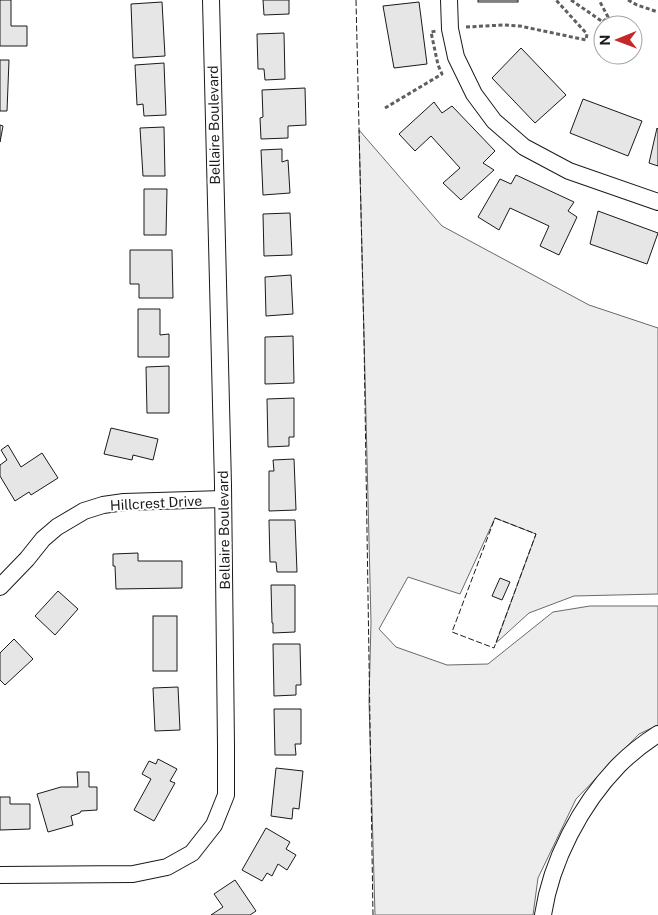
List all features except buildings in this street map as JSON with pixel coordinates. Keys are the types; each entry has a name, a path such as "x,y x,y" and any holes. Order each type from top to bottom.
{"street":[{"name":"Bellaire Boulevard","path":"0,875 133,874 167,867 192,853 214,825 226,795 223,499 211,0"},
{"path":"449,0 450,29 456,57 474,94 494,121 524,147 568,171 658,202"},
{"name":"Hillcrest Drive","path":"0,587 43,539 84,511 103,505 124,502 223,499"},
{"path":"542,915 545,898 557,863 582,813 618,766 640,746 658,734"}],"path":[{"path":"450,29 494,25 520,26 586,40 586,34 556,0"},
{"path":"571,0 603,22 608,17 599,0"},
{"path":"628,0 658,12"},
{"path":"385,108 442,74"}],"shaded area":[{"path":"359,130 442,226 589,305 658,328 658,594 574,596 529,613 496,643 536,534 495,518 460,594 408,577 379,629 396,647 447,665 488,664 553,612 590,606 658,606 658,725 639,734 576,799 538,878 533,915 375,915 369,701 371,622"}],"fence":[{"path":"356,0 364,339 373,915"},
{"path":"495,518 536,534 494,648 452,632 495,518"}]}
